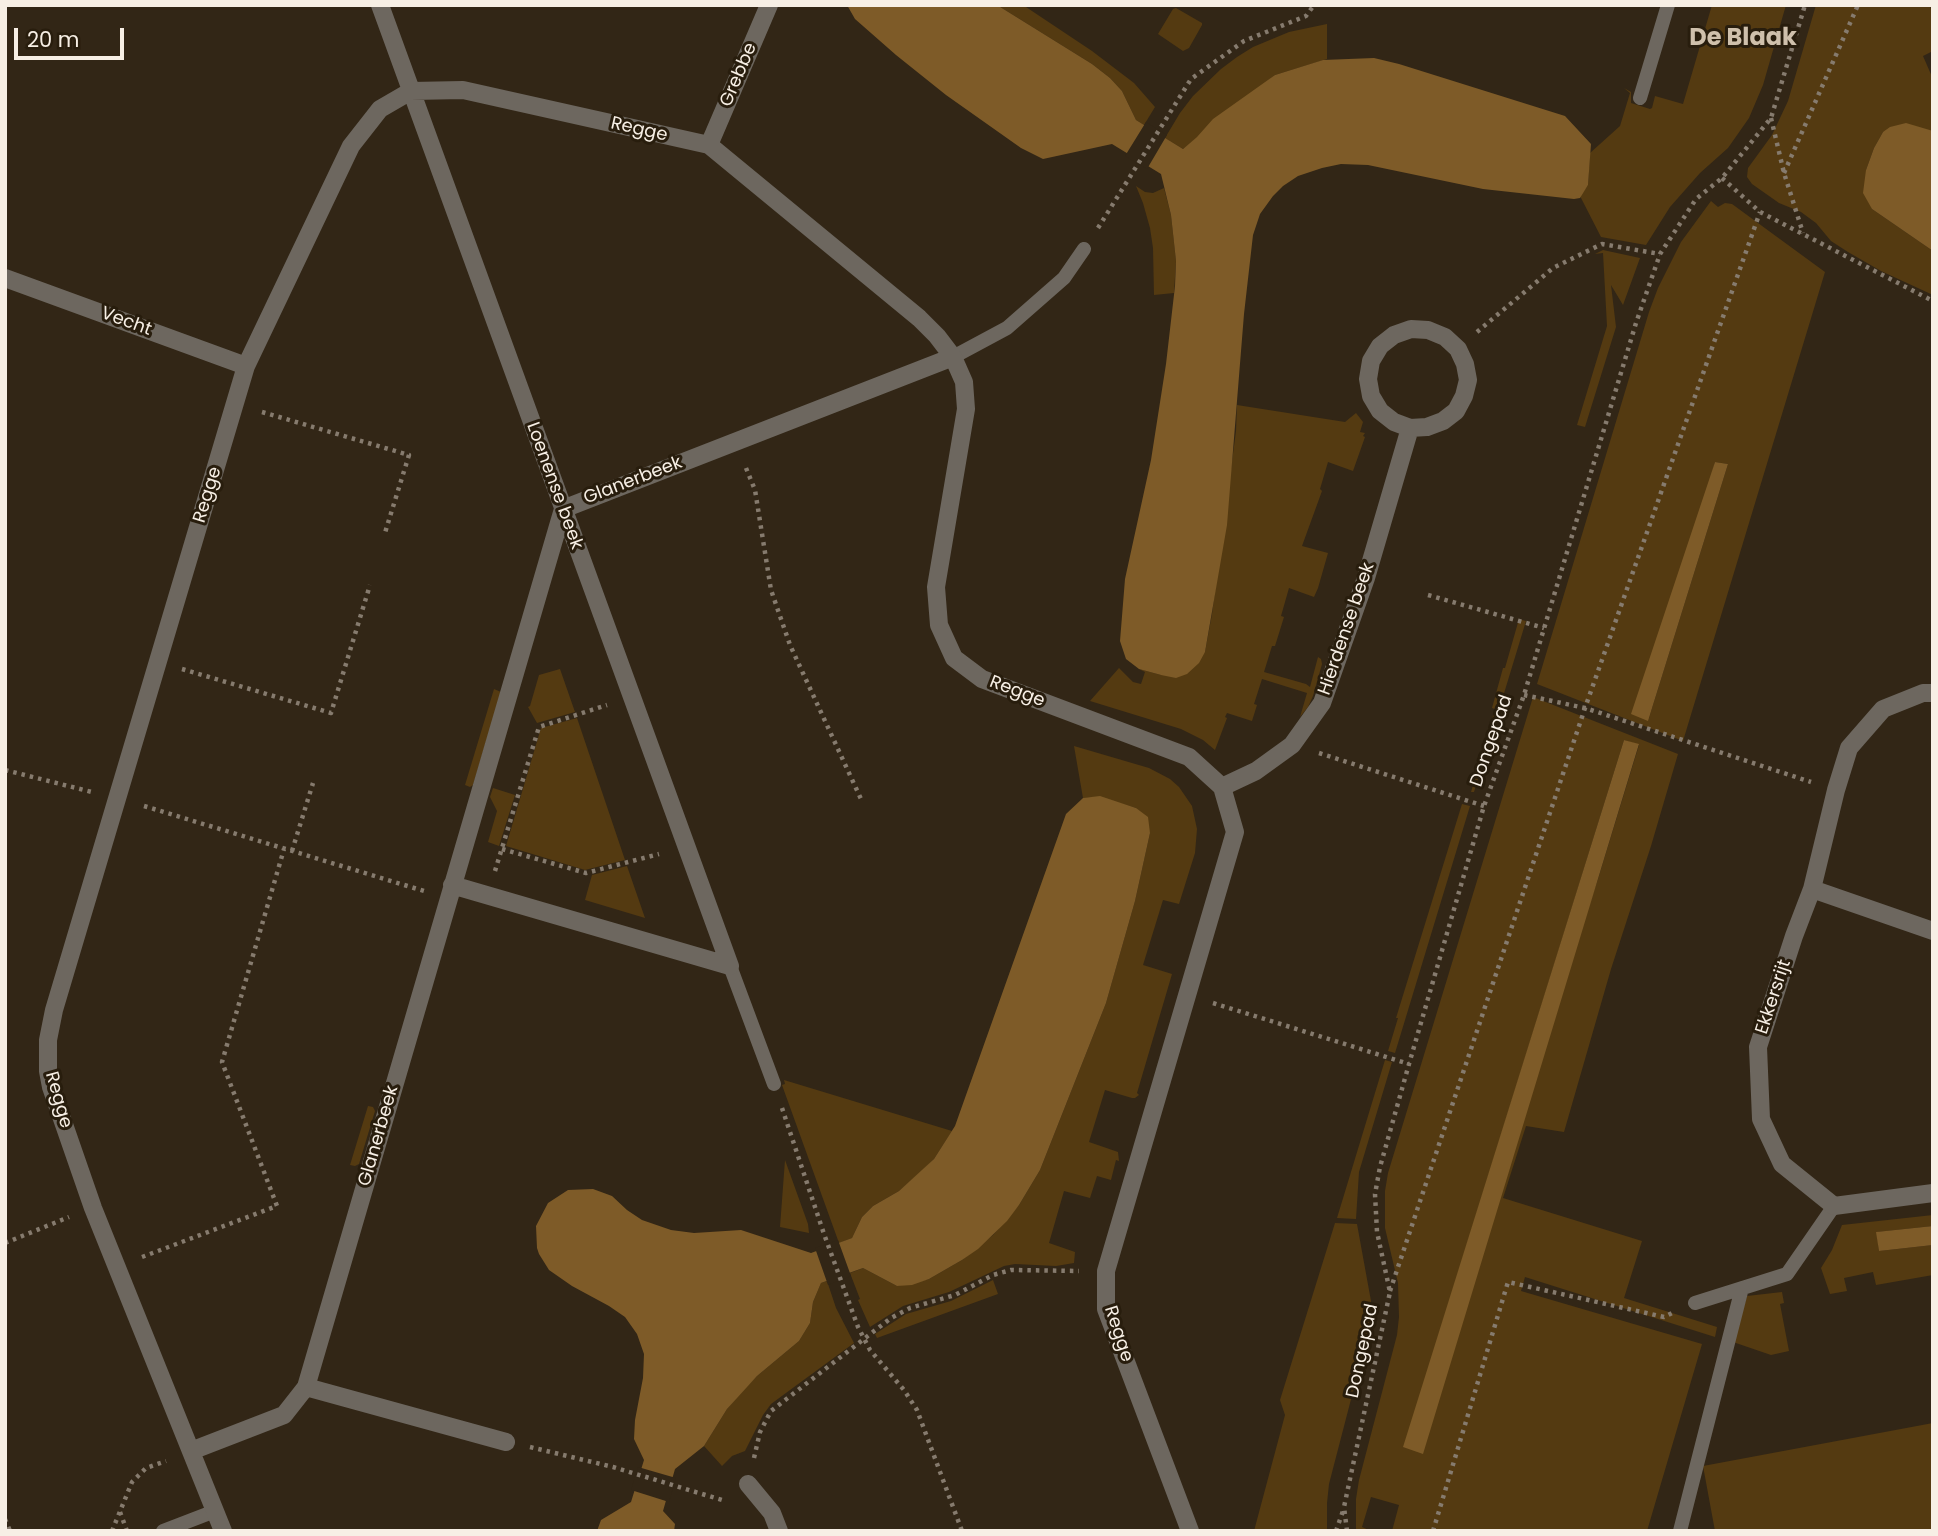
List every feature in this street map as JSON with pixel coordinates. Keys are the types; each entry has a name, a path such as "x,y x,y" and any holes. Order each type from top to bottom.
{"street":[{"name":"Loenense beek","path":"380,5 730,966"},
{"name":"Grebbe","path":"709,145 769,5"},
{"name":"Regge","path":"223,1531 93,1208 51,1087 48,1040 54,1010 246,366 351,146 380,109 411,91 463,90 709,145 919,318 953,357 964,382 966,409 936,587 939,625 954,658 982,679 1189,757 1222,787 1235,832 1107,1271 1106,1309 1190,1531"},
{"name":"Vecht","path":"5,278 246,366"},
{"path":"1410,329 1428,330 1445,337 1458,349 1468,380 1456,411 1443,421 1427,427 1410,428 1394,422 1380,411 1371,396 1368,379 1371,361 1380,346 1394,335 1410,329"},
{"name":"Glanerbeek","path":"191,1451 284,1415 306,1387 563,509 953,357"},
{"name":"Hierdense beek","path":"1222,787 1256,771 1292,744 1322,704 1366,578 1410,428"},
{"name":"Ekkersrijt","path":"1834,1206 1782,1164 1761,1119 1758,1047 1812,889 1849,748 1883,709 1923,694 1933,694"},
{"path":"1812,889 1933,931"},
{"path":"450,892 488,896 730,966"},
{"path":"1834,1206 1933,1194"},
{"path":"306,1387 506,1442"},
{"path":"748,1484 772,1513 779,1531"}],"lane":[{"path":"1640,99 1668,5"},
{"path":"953,357 1007,328 1064,278 1084,249"},
{"path":"730,966 774,1084"},
{"path":"1695,1303 1787,1274 1834,1206"},
{"path":"1681,1531 1742,1288"},
{"path":"163,1531 215,1511"}],"path":[{"path":"1084,249 1191,79 1244,41 1306,16 1314,5"},
{"name":"Dongepad","path":"1347,1531 1344,1507 1390,1292 1377,1232 1375,1194 1380,1167 1485,806 1524,695 1636,323 1660,254 1696,199 1722,178 1771,118 1805,5"},
{"path":"1784,173 1858,5"},
{"path":"1771,118 1784,173 1804,234"},
{"path":"1722,178 1760,212 1933,301"},
{"path":"1390,1292 1584,708 1760,212"},
{"path":"1458,349 1553,268 1602,244 1660,254"},
{"path":"235,404 408,455 384,536"},
{"path":"735,441 755,489 772,590 790,645 861,799"},
{"path":"158,661 331,713 370,584"},
{"path":"1428,595 1544,628"},
{"path":"1524,695 1584,708 1836,790"},
{"path":"488,896 539,727 631,696"},
{"path":"1292,744 1485,806"},
{"path":"5,770 118,798 284,849 450,892"},
{"path":"292,851 313,783"},
{"path":"502,849 586,873 647,859 685,845"},
{"path":"117,1266 277,1206 222,1062 284,849"},
{"path":"1188,995 1409,1064"},
{"path":"774,1084 858,1327 870,1350 917,1410 962,1531"},
{"path":"5,1242 93,1208"},
{"path":"748,1484 760,1432 771,1411 875,1329 909,1308 955,1295 993,1275 1011,1270 1107,1271"},
{"path":"1433,1531 1508,1282 1664,1317 1695,1303"},
{"path":"506,1442 613,1467 695,1492"},
{"path":"112,1531 132,1482 146,1468 191,1451"},
{"path":"1336,1531 1344,1507"},
{"path":"120,1512 127,1531"},
{"path":"5,1519 10,1531"}],"shaded area":[{"path":"847,5 997,5 1092,64 1122,91 1136,120 1183,149 1213,119 1275,75 1323,60 1374,58 1399,64 1565,116 1591,144 1588,185 1580,198 1574,199 1483,189 1368,165 1341,164 1298,176 1273,196 1260,214 1253,235 1227,525 1205,652 1199,663 1187,674 1176,678 1161,675 1139,669 1126,659 1120,641 1125,579 1151,460 1175,286 1176,261 1171,215 1161,174 1112,144 1043,159 1021,148 946,95 896,55 855,19"},
{"path":"997,5 1023,5 1134,83 1155,107 1144,125 1136,120 1122,91 1110,78"},
{"path":"1712,5 1786,5 1763,85 1749,118 1728,148 1700,173 1670,207 1646,245 1601,237 1580,196 1588,185 1590,153 1620,126 1630,93 1624,88 1631,92 1631,103 1650,109 1655,96 1683,104"},
{"path":"1816,5 1930,5 1933,51 1923,56 1933,79 1933,131 1883,132 1866,170 1872,209 1933,251 1933,295 1848,252 1831,241 1816,223 1801,212 1779,203 1752,184 1747,177 1748,168 1772,135 1788,101"},
{"path":"1176,8 1202,23 1189,48 1183,51 1158,34"},
{"path":"1327,24 1327,59 1275,75 1183,149 1165,138 1193,96 1237,57 1289,32"},
{"path":"1906,123 1933,131 1933,251 1872,209 1863,193 1866,170 1883,132 1890,127"},
{"path":"1136,186 1145,192 1153,193 1164,188 1171,215 1176,261 1174,293 1154,295 1150,228"},
{"path":"1711,201 1718,207 1725,203 1732,204 1825,272 1683,741 1537,684 1649,312 1681,242","holes":["1715,462 1728,464 1648,721"]},
{"path":"1603,250 1640,258 1623,305 1611,285 1616,327 1585,427 1577,425 1607,326 1603,253 1595,254"},
{"path":"1237,405 1345,422 1356,413 1363,422 1360,432 1365,433 1365,437 1353,471 1328,462 1320,489 1322,491 1302,546 1328,553 1318,588 1314,597 1289,588 1281,616 1284,617 1264,672 1310,687 1318,657 1321,659 1322,664 1308,707 1300,717 1307,693 1262,679 1252,721 1227,713 1215,750 1203,740 1181,729 1090,701 1119,668 1133,682 1141,684 1145,672 1139,669 1161,675 1205,652 1236,431"},
{"path":"1715,462 1728,464 1648,721 1631,714"},
{"path":"1519,619 1526,621 1474,792 1471,792 1495,709 1492,708 1503,668"},
{"path":"560,669 575,712 537,723 528,707 539,675"},
{"path":"494,689 501,692 473,785 470,787 465,785"},
{"path":"1533,697 1678,754 1564,1132 1526,1126 1503,1198 1642,1241 1624,1298 1717,1327 1715,1337 1525,1277 1521,1291 1702,1344 1647,1531 1392,1531 1399,1505 1371,1497 1362,1527 1371,1531 1356,1531 1359,1480 1397,1335 1399,1317 1398,1283 1385,1228 1388,1173","holes":["1624,740 1639,745 1598,879 1404,1447"]},
{"path":"577,718 625,860 585,870 506,846 541,728"},
{"path":"1624,740 1639,744 1423,1454 1403,1447"},
{"path":"1074,746 1149,768 1170,779 1192,806 1197,829 1195,853 1179,904 1163,900 1143,965 1172,974 1137,1093 1139,1095 1132,1098 1105,1090 1089,1142 1118,1152 1119,1161 1116,1160 1111,1180 1097,1176 1090,1198 1064,1191 1049,1243 1075,1252 1074,1263 1056,1266 1004,1266 949,1292 903,1306 870,1327 850,1273 863,1268 897,1286 929,1279 962,1260 993,1235 1019,1205 1040,1170 1106,1003 1135,901 1150,833 1136,808 1100,797 1083,798"},
{"path":"493,788 515,795 499,846 488,842 497,811 490,797"},
{"path":"1100,796 1136,808 1148,817 1150,833 1135,901 1106,1003 1040,1170 1019,1205 1007,1221 978,1249 929,1279 912,1285 897,1286 863,1268 821,1283 813,1302 810,1323 799,1341 757,1376 727,1409 704,1446 675,1469 663,1511 675,1524 674,1531 597,1531 601,1520 631,1502 644,1460 634,1439 644,1354 637,1334 625,1317 549,1270 537,1248 536,1226 548,1203 568,1190 593,1189 612,1196 642,1220 671,1230 694,1233 741,1230 811,1253 852,1238 862,1217 873,1206 899,1191 934,1159 955,1126 1066,814 1083,798"},
{"path":"1462,804 1470,806 1395,1053 1388,1051 1396,1018"},
{"path":"627,866 645,918 585,900 592,875"},
{"path":"1385,1060 1392,1062 1359,1172 1356,1219 1337,1218"},
{"path":"784,1080 952,1131 934,1159 922,1171 899,1191 873,1206 862,1217 852,1238 839,1243 782,1085 785,1084"},
{"path":"368,1106 375,1111 359,1164 350,1165"},
{"path":"785,1160 808,1224 809,1233 780,1227"},
{"path":"1933,1215 1933,1226 1877,1232 1879,1251 1933,1245 1933,1275 1876,1285 1873,1272 1844,1278 1847,1291 1830,1294 1821,1268 1842,1225"},
{"path":"1335,1223 1357,1224 1371,1301 1369,1330 1329,1484 1327,1531 1254,1531 1285,1415 1280,1400"},
{"path":"1933,1226 1933,1245 1879,1251 1876,1232"},
{"path":"993,1280 998,1294 877,1338 875,1334 906,1314 951,1301"},
{"path":"827,1281 836,1308 854,1343 771,1404 745,1451 732,1456 722,1466 704,1446 741,1392 799,1341 810,1323 813,1302 821,1283"},
{"path":"1782,1292 1784,1303 1780,1304 1789,1351 1771,1355 1733,1342 1747,1296"},
{"path":"1933,1423 1933,1531 1715,1531 1703,1466"}],"pier":[{"path":"1146,122 1167,135 1147,169 1125,156"},
{"path":"838,1240 851,1276 828,1285 815,1248"},
{"path":"638,1467 676,1478 669,1502 631,1490"}],"district":[{"name":"De Blaak","path":"1743,39"}]}
